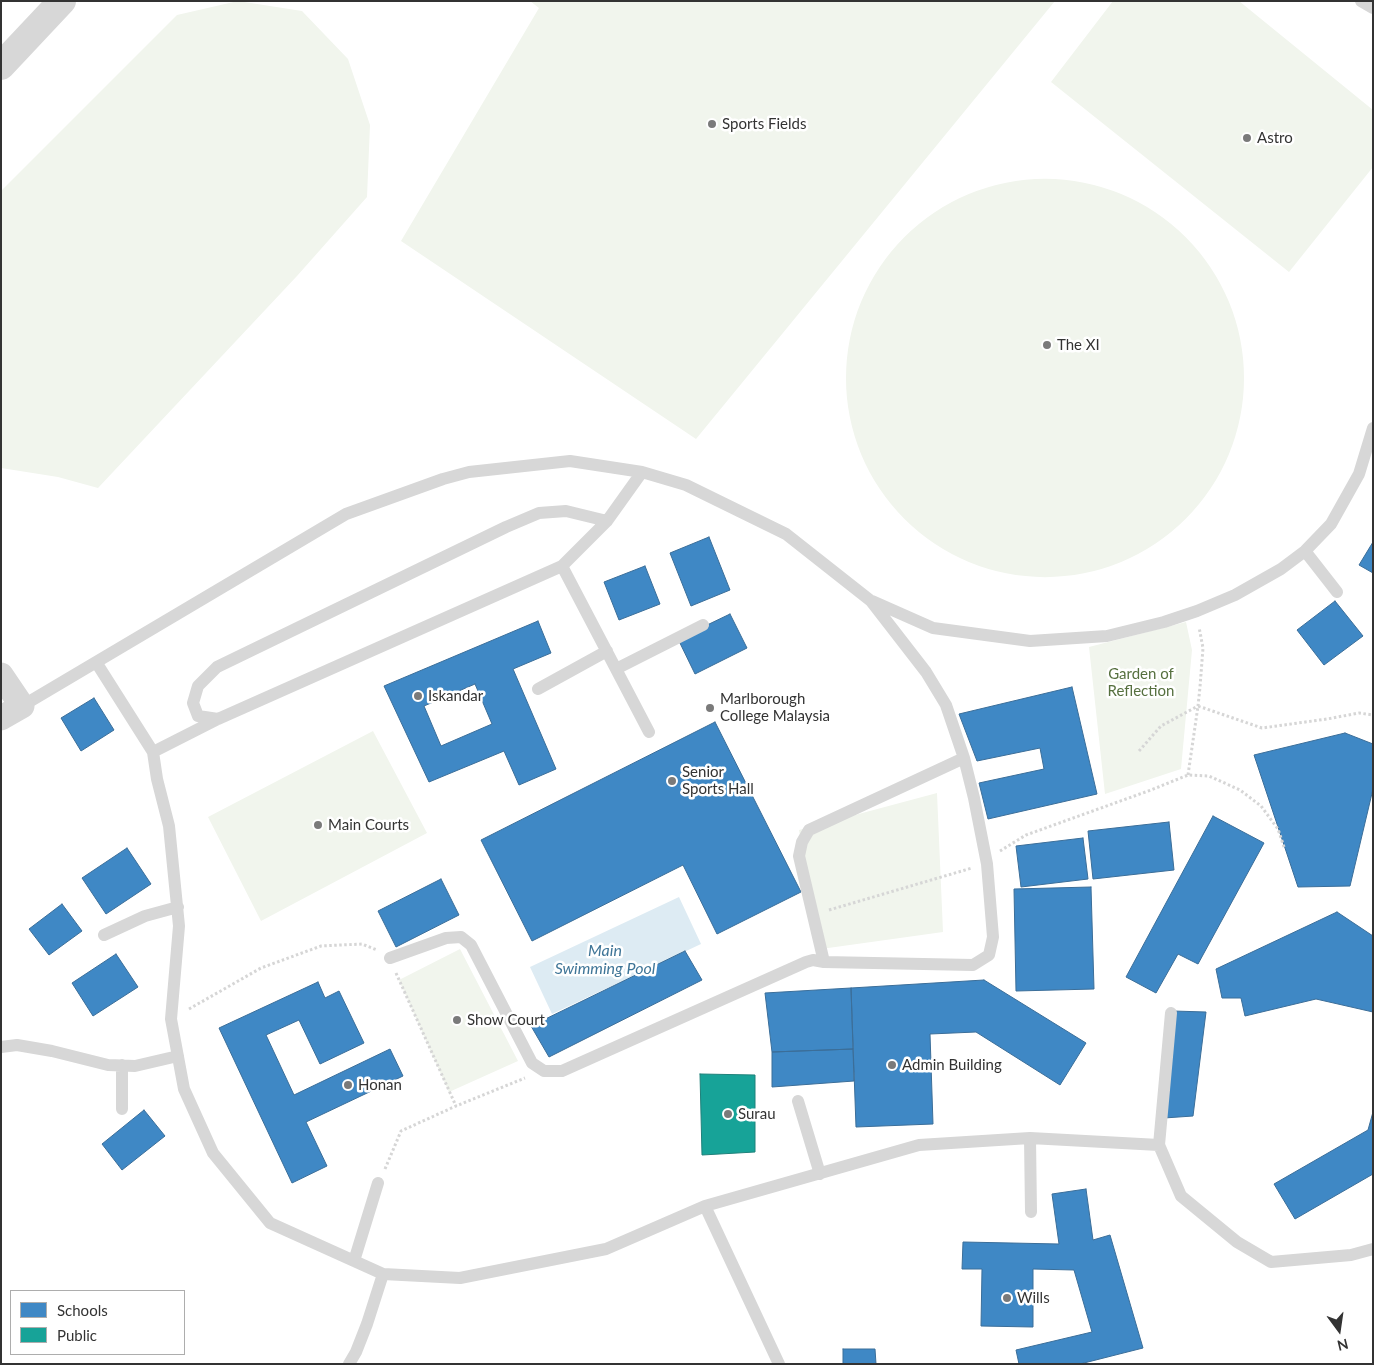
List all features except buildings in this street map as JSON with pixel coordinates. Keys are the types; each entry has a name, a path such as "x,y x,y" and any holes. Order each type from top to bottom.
{"street":[{"path":"1,66 62,1"},
{"path":"1,675 12,712"}],"lane":[{"path":"1361,1 1373,8"},
{"path":"871,601 933,628 1030,641 1107,636 1164,622 1197,611 1235,595 1281,569 1306,551 1331,524 1358,474 1373,428"},
{"path":"12,712 346,514 443,479 469,472 570,461 642,472 686,485 786,534 871,601 926,672 946,705 964,758 987,864 993,937 989,955 974,965 824,962 813,960 562,1071 544,1071 532,1063 471,945 461,937 446,938 390,958"},
{"path":"153,752 218,719 562,566 607,521 642,472"},
{"path":"218,719 198,716 193,703 198,686 218,667 506,527 539,513 566,511 607,521"},
{"path":"1306,551 1337,592"},
{"path":"562,566 649,732"},
{"path":"616,669 703,625"},
{"path":"538,689 607,651"},
{"path":"96,662 153,752 168,826 178,907 179,926 171,1019 184,1089 213,1153 270,1223 383,1274 460,1278 606,1249 705,1206 919,1145 1030,1138 1159,1145"},
{"path":"824,962 799,856 802,842 809,830 964,758"},
{"path":"104,936 145,916 178,907"},
{"path":"1171,1013 1159,1145 1181,1196 1237,1242 1271,1262 1351,1255 1373,1249"},
{"path":"1,1047 17,1045 52,1051 108,1065 135,1066 178,1056"},
{"path":"122,1065 122,1109"},
{"path":"798,1101 820,1174"},
{"path":"1030,1138 1031,1212"},
{"path":"354,1261 378,1183"},
{"path":"705,1206 779,1364"},
{"path":"349,1364 367,1324 383,1274"}],"path":[{"path":"1188,775 1198,706 1203,648 1197,611"},
{"path":"1139,752 1161,726 1198,706 1262,728 1359,713 1373,715"},
{"path":"813,915 987,864 998,852 1026,835 1188,775 1209,776 1240,790 1261,806 1278,829 1284,847"},
{"path":"171,1019 261,968 321,946 362,944 390,958 403,992 456,1106"},
{"path":"378,1183 401,1131 456,1106 544,1071"}],"green space":[{"path":"238,1 302,11 348,59 370,125 367,197 297,276 98,488 58,477 1,468 1,191 177,15"},
{"name":"Sports Fields","path":"530,1 1055,1 696,439 401,241 539,8"},
{"name":"Astro","path":"1113,1 1239,1 1373,110 1373,167 1289,272 1051,82"},
{"name":"The XI","path":"1045,179 1084,183 1121,194 1155,213 1186,237 1210,268 1229,302 1240,339 1244,378 1240,417 1229,454 1210,488 1186,519 1155,543 1121,562 1084,573 1045,577 1006,573 969,562 935,543 904,519 880,488 861,454 850,417 846,378 850,339 861,302 880,268 904,237 935,213 969,194 1006,183"},
{"name":"Garden of Reflection","path":"1186,622 1192,650 1181,769 1105,794 1089,647"},
{"name":"Main Courts","path":"373,731 427,833 261,921 208,817"},
{"path":"937,793 943,932 821,949 799,830"},
{"name":"Show Court","path":"460,949 518,1061 449,1092 399,980"}],"water":[{"name":"Main Swimming Pool","path":"679,897 701,944 552,1014 530,967"}],"place":[{"name":"Sports Fields","path":"712,124"},
{"name":"Astro","path":"1247,138"},
{"name":"The XI","path":"1047,345"},
{"name":"Iskandar","path":"418,696"},
{"name":"Marlborough College Malaysia","path":"710,708"},
{"name":"Senior Sports Hall","path":"672,781"},
{"name":"Main Courts","path":"318,825"},
{"name":"Show Court","path":"457,1020"},
{"name":"Admin Building","path":"892,1065"},
{"name":"Honan","path":"348,1085"},
{"name":"Surau","path":"728,1114"},
{"name":"Wills","path":"1007,1298"}]}
